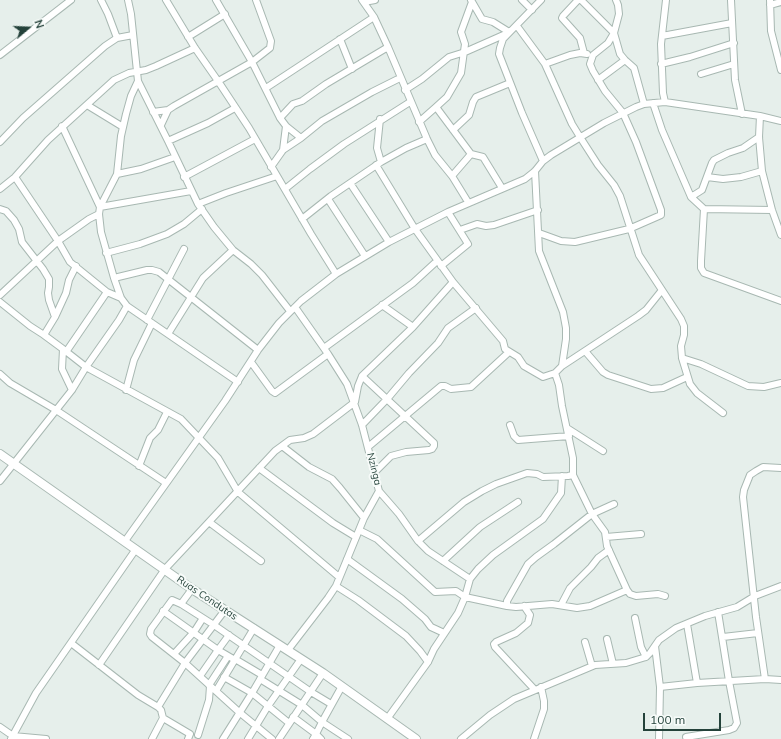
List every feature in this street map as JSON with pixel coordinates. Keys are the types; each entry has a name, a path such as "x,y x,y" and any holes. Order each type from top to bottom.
{"street":[{"path":"101,0 117,38"},
{"path":"128,0 132,14 138,81 131,96 123,128 117,174 100,207 99,214 106,253 121,298 127,306 238,382"},
{"path":"216,0 252,62 280,118 286,126 302,138"},
{"path":"153,112 168,110 252,62 266,52 271,46 256,0"},
{"path":"375,0 363,1 374,17 410,102 435,155 452,176 468,202"},
{"path":"522,0 532,10"},
{"path":"405,90 422,79 446,59 509,32 517,26 541,0"},
{"path":"578,0 562,18 580,38 584,53"},
{"path":"581,0 614,33 617,45 624,60 634,68 644,104"},
{"path":"539,233 561,241 570,242 630,229 659,217 662,213 636,142 623,114 605,91 590,64 593,55 608,43 614,33 619,14 616,0"},
{"path":"665,102 661,64 666,0"},
{"path":"731,0 734,64 738,98 742,114"},
{"path":"0,55 68,1"},
{"path":"168,1 194,48 218,81 255,138 302,220 336,274"},
{"path":"472,1 482,19 493,22 509,32"},
{"path":"419,122 447,97 459,79 465,52 465,40 461,32 472,1"},
{"path":"781,2 770,3 771,31 781,70"},
{"path":"188,37 225,14"},
{"path":"266,88 374,17"},
{"path":"662,36 732,23"},
{"path":"517,26 545,64 572,124 598,165 614,185 620,196 639,255 678,314 684,326 684,335 681,346 682,358 690,384 697,393 723,413"},
{"path":"509,32 501,43 499,54 542,161"},
{"path":"0,142 24,118 105,46 117,38 133,35"},
{"path":"340,39 352,69"},
{"path":"661,64 734,43"},
{"path":"280,118 293,104 302,101 388,47"},
{"path":"0,189 15,177 62,126 114,80 124,75 156,66 194,48"},
{"path":"545,64 563,57 584,53 593,55"},
{"path":"598,80 624,60"},
{"path":"701,74 734,64"},
{"path":"271,167 284,150 302,138 311,129 372,92 400,78"},
{"name":"Nzinga","path":"138,81 168,141 191,192 200,207 233,250 256,269 292,309 324,348 344,379 355,402 368,447 379,491 364,518 336,586 288,650"},
{"path":"453,130 469,115 476,97 510,83"},
{"path":"285,189 338,148 380,119 410,102"},
{"path":"125,541 238,382 258,350 292,309 336,274 389,242 448,212 517,182 535,171 542,161 580,137 644,104 665,102 760,116 781,121"},
{"path":"653,103 662,130 691,197 704,209 772,210"},
{"path":"87,104 123,128"},
{"path":"436,107 471,154 483,156 502,188"},
{"path":"168,141 208,123 235,108"},
{"path":"160,125 168,110"},
{"path":"760,116 759,137 762,171 772,210 781,235"},
{"path":"380,119 377,148 378,163 415,229 453,282 503,341 505,349 518,357 524,366 540,376 546,377 555,373 562,366 643,313 662,290"},
{"path":"62,126 100,207"},
{"path":"284,150 286,126"},
{"path":"691,197 702,190 714,160 743,148 759,137"},
{"path":"184,177 255,138"},
{"path":"302,220 378,163 427,139"},
{"path":"452,176 471,154"},
{"path":"117,174 146,167 175,157"},
{"path":"535,171 539,233 538,245 541,258 562,312 565,324 566,339 562,366"},
{"path":"707,177 723,179 741,177 762,171"},
{"path":"106,253 140,244 167,234 184,224 200,207 226,193 277,176"},
{"path":"15,177 58,241 66,256 107,292 121,298"},
{"path":"350,183 389,242"},
{"path":"100,207 191,192"},
{"path":"328,199 365,256"},
{"path":"0,209 6,211 14,220 19,229 22,242 49,279 49,300 55,317"},
{"path":"704,209 701,261 701,268 704,273 781,301"},
{"path":"460,230 476,224 486,226 494,225 538,210"},
{"path":"324,348 439,263 468,246 468,242 448,212"},
{"path":"0,295 58,241 89,219 99,214"},
{"path":"126,390 134,360 167,280 184,249"},
{"path":"168,334 205,275 233,250"},
{"path":"44,334 55,317 66,294 67,284 76,266"},
{"path":"114,278 152,270 159,272 167,280 191,296 258,350"},
{"path":"99,665 165,569 282,446 290,440 304,438 313,434 355,402 358,386 362,376 414,327 453,282"},
{"path":"72,390 62,369 65,351 107,292"},
{"path":"0,310 2,303 30,326 44,334 86,367 181,419 199,437 220,462 238,492 339,577"},
{"path":"382,305 414,327"},
{"path":"0,481 15,464 72,390 127,306"},
{"path":"362,425 438,343 448,328 476,308"},
{"path":"585,351 603,372 608,375 651,389 663,388 687,377"},
{"path":"368,447 441,386 451,389 468,388 474,386 508,352"},
{"path":"251,362 275,393 328,354"},
{"path":"682,358 701,364 748,386 764,387 781,383"},
{"path":"555,373 560,385 566,428 573,458 573,475 592,514 603,528 609,550 627,590 630,594 636,596 658,594 665,596"},
{"path":"0,374 10,383 56,410 166,483"},
{"path":"362,376 388,398 432,441 434,446 429,450 395,454 374,473"},
{"path":"139,466 150,438 158,430 167,412"},
{"path":"510,425 514,436 518,440 569,436"},
{"path":"566,428 603,451"},
{"path":"282,446 309,467 332,479 364,518"},
{"name":"Ruas Condutas","path":"0,454 192,589 342,686 412,738"},
{"path":"260,468 333,523 356,537"},
{"path":"765,679 758,633 743,497 750,475 756,470 763,468 781,468"},
{"path":"418,541 464,502 489,487 527,473 537,474 543,477 573,475"},
{"path":"387,719 428,662 434,649 458,613 466,597 470,579 478,569 493,556 543,519 561,493 562,476"},
{"path":"379,491 400,514 418,541 443,562 470,579"},
{"path":"443,562 480,527 518,502"},
{"path":"507,606 507,602 528,564 592,514 614,504"},
{"path":"209,522 261,561"},
{"path":"359,530 377,539 435,592 456,591 466,597 507,606 543,604 577,608 587,607 627,590"},
{"path":"606,537 641,534"},
{"path":"12,738 36,694 136,549"},
{"path":"561,605 570,588 598,558 609,550"},
{"path":"347,559 388,589 425,619 431,627 444,633"},
{"path":"336,586 358,600 406,636 420,650 428,662"},
{"path":"461,739 502,706 538,688 592,666 626,663 646,656 659,640 676,628 705,616 737,607 755,596 781,586"},
{"path":"181,604 192,589"},
{"path":"272,739 239,712 185,663 152,637 150,634 151,629 172,600 214,625 310,692 331,704"},
{"path":"524,606 530,615 528,623 516,633 494,644 495,647 538,688 544,701 544,709 534,739"},
{"path":"158,707 185,663 225,610"},
{"path":"164,611 218,650 302,705 322,722 348,739"},
{"path":"686,737 729,730 736,726 737,720 728,681 723,637 718,612"},
{"path":"174,654 194,632 203,618"},
{"path":"635,618 641,647 646,656"},
{"path":"687,624 697,683"},
{"path":"216,691 254,628"},
{"path":"723,637 758,633"},
{"path":"200,676 229,636"},
{"path":"607,639 614,664"},
{"path":"585,642 592,666"},
{"path":"71,643 138,695 158,707 161,710 163,718 189,736 201,737 209,700 210,685 228,656"},
{"path":"223,739 280,645"},
{"path":"655,646 660,687 659,739"},
{"path":"248,739 268,706 301,659"},
{"path":"279,739 323,673"},
{"path":"224,677 252,693 268,706 317,738 322,722 342,686"},
{"path":"660,687 728,681 765,679 781,680"},
{"path":"152,739 163,718"},
{"path":"0,728 12,738 46,739"}]}
